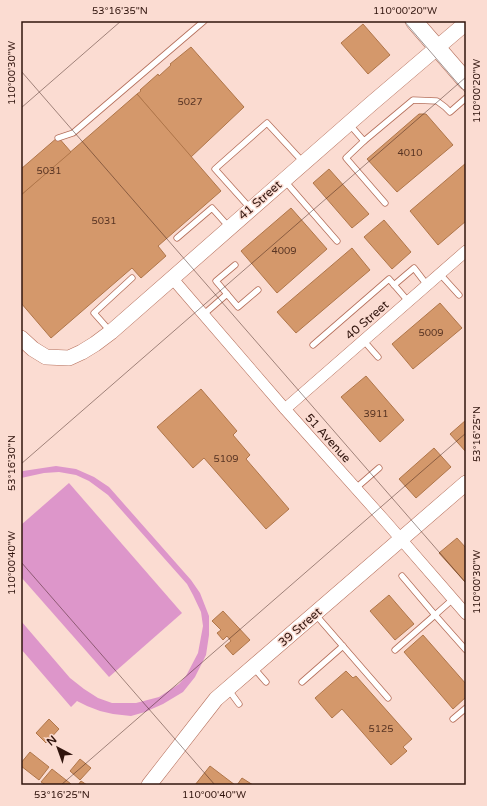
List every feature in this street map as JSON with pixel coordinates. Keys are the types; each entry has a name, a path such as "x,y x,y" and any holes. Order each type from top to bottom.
{"main road":[{"path":"414,21 466,81"}],"street":[{"name":"41 Street","path":"21,338 33,350 46,357 69,358 89,348 111,332 229,227 466,23"},
{"name":"40 Street","path":"285,409 466,251"},
{"name":"51 Avenue","path":"172,278 285,409 466,614"},
{"name":"39 Street","path":"149,785 216,699 466,483"}],"lane":[{"path":"58,138 73,133 204,21"},
{"path":"385,203 346,158 412,100 437,101 450,112 466,98"},
{"path":"251,209 215,169 267,123 303,163"},
{"path":"348,124 364,141"},
{"path":"284,180 337,241"},
{"path":"177,238 212,208 229,227"},
{"path":"235,265 216,281 238,307 258,290"},
{"path":"394,285 414,268 427,284"},
{"path":"440,274 459,294"},
{"path":"111,332 94,313 132,278"},
{"path":"313,345 389,279 408,302"},
{"path":"203,315 227,294"},
{"path":"364,340 378,357"},
{"path":"356,488 379,468"},
{"path":"402,576 466,650"},
{"path":"395,650 453,599"},
{"path":"315,614 388,698"},
{"path":"302,682 343,646"},
{"path":"253,667 266,682"},
{"path":"227,689 239,704"},
{"path":"453,719 466,708"}],"shaded area":[{"path":"56,466 76,469 94,477 109,487 191,580 200,593 209,616 209,635 206,655 195,677 183,692 163,704 145,712 131,716 113,714 100,711 77,701 71,707 21,649 21,621 70,678 98,698 112,703 136,703 159,697 179,684 186,676 198,653 203,626 201,612 187,584 108,495 89,481 76,475 59,472 44,473 21,478 21,472 23,471"},
{"path":"69,483 182,613 109,677 21,577 21,525"}],"building":[{"path":"363,24 390,55 368,74 341,43"},
{"path":"191,47 244,107 191,157 137,94 158,74 159,76 171,65 170,64"},
{"path":"137,94 221,191 158,246 166,256 141,278 132,268 51,338 21,303 21,195"},
{"path":"419,114 426,114 453,145 397,192 367,159"},
{"path":"58,137 71,152 21,195 21,169"},
{"path":"466,163 466,221 438,245 410,211"},
{"path":"329,169 369,214 352,228 313,183"},
{"path":"291,208 327,249 277,293 241,251"},
{"path":"384,220 411,252 392,269 364,237"},
{"path":"352,248 370,270 296,333 277,312"},
{"path":"440,303 462,328 413,369 392,344"},
{"path":"366,376 404,420 380,442 341,397"},
{"path":"201,389 237,431 233,435 250,455 246,459 289,509 266,529 204,458 193,468 157,427"},
{"path":"466,420 466,452 450,434"},
{"path":"434,448 451,467 416,498 399,479"},
{"path":"457,538 466,548 466,583 439,553"},
{"path":"389,595 414,624 395,640 370,611"},
{"path":"223,611 250,640 233,655 225,646 231,641 227,636 223,640 217,633 221,630 212,621"},
{"path":"423,635 466,684 466,697 453,709 404,652"},
{"path":"346,671 353,678 356,676 412,739 403,747 407,751 391,765 342,709 332,718 315,698"},
{"path":"49,719 59,729 46,743 36,733"},
{"path":"30,752 49,767 39,780 21,766 21,763"},
{"path":"80,759 91,768 80,780 70,771"},
{"path":"210,766 235,785 195,785"},
{"path":"52,769 71,785 46,785 41,782"},
{"path":"242,778 253,785 237,785"},
{"path":"81,781 87,785 78,785"}]}
